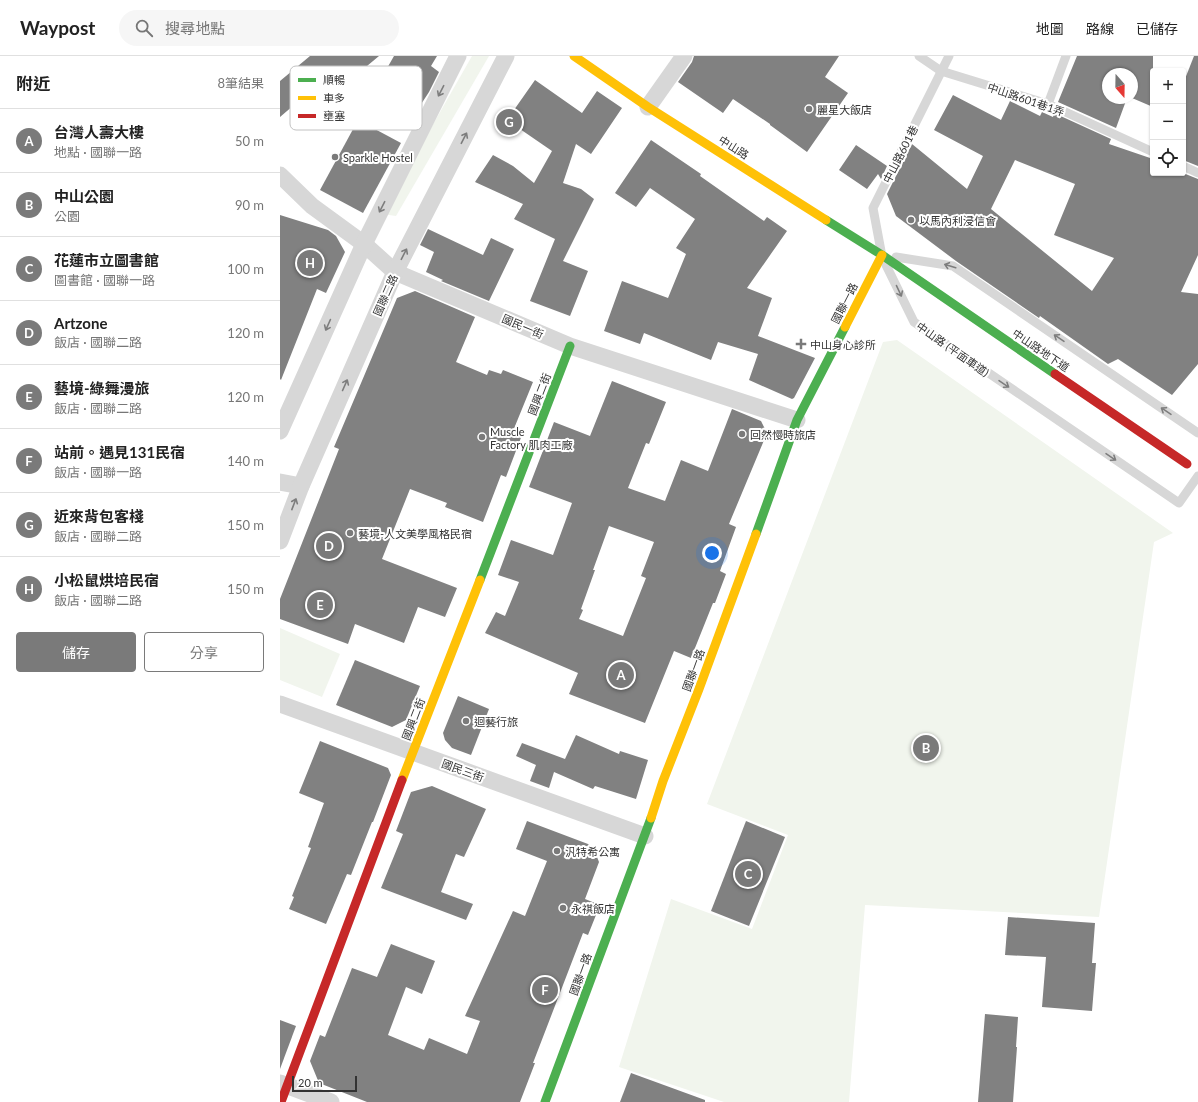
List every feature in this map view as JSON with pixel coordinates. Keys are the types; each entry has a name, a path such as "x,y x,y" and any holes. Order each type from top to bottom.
{"street":[{"path":"422,128 458,56"},
{"name":"國聯二路","path":"280,541 301,486 394,272 506,56"},
{"name":"中山路","path":"574,56 648,107 882,255"},
{"path":"648,107 684,56"},
{"path":"280,431 364,244 421,130"},
{"name":"國民一街","path":"280,175 312,206 364,244 394,272 570,346 797,420"},
{"name":"國聯一路","path":"546,1102 797,420 882,255"},
{"name":"中山路地下道","path":"882,255 1187,464"},
{"name":"國興二街","path":"281,1102 284,1084 570,346"},
{"path":"280,482 301,486"},
{"name":"國民三街","path":"280,704 645,836"},
{"path":"284,1084 331,1102"}],"lane":[{"name":"中山路601巷1弄","path":"920,56 941,71 1048,104 1150,151"},
{"name":"中山路601巷","path":"882,255 873,208 948,56"},
{"path":"1048,104 1066,56"},
{"path":"1186,167 1198,172"},
{"path":"882,255 953,266 1198,433"},
{"name":"中山路 (平面車道)","path":"882,255 914,322 1179,504 1198,476"}],"shaded area":[{"path":"472,56 489,56 396,216 382,214"},
{"path":"897,340 1173,533 1154,542 1099,917 865,905 849,1102 724,1102 619,1067 671,899 752,929 788,835 707,804 883,342"},
{"path":"280,628 340,654 322,697 280,680"}],"building":[{"path":"310,56 379,56 367,66 298,66"},
{"path":"394,56 437,56 431,66 439,72 422,103 422,66 388,66"},
{"path":"694,56 839,56 825,77 848,93 807,152 770,124 733,99 723,113 678,82 692,62"},
{"path":"1077,56 1153,56 1153,68 1150,68 1150,106 1138,101 1138,68 1102,68 1102,104 1125,104 1116,128 1058,102"},
{"path":"1194,56 1198,56 1198,166 1186,161 1186,76"},
{"path":"290,73 290,108 280,117 280,81"},
{"path":"535,80 582,113 597,91 622,108 591,154 576,144 563,183 581,189 594,199 563,261 588,271 570,316 530,301 555,239 514,219 523,204 475,182 493,155 513,166 534,183 552,151 507,120"},
{"path":"953,95 1001,120 1010,101 1040,116 1042,112 1053,117 1054,113 1111,139 1109,144 1150,158 1150,176 1186,176 1186,174 1198,179 1198,255 1181,292 1198,294 1198,364 1172,395 1118,359 1108,364 1040,316 1039,318 956,261 896,216 887,194 912,144 967,189 983,156 934,130","holes":["1015,160 1075,184 1054,235 1114,258 1092,291 991,209"]},
{"path":"353,130 377,130 401,143 363,213 320,190"},
{"path":"651,140 701,174 700,176 764,221 767,217 787,231 747,288 772,298 758,336 815,358 794,398 792,399 749,380 758,354 718,342 711,360 644,333 640,344 604,331 622,281 668,298 686,254 676,248 695,219 650,188 636,207 615,193"},
{"path":"856,145 887,166 881,179 878,174 867,189 839,170"},
{"path":"280,215 328,230 336,236 345,252 326,293 317,289 281,380 280,379"},
{"path":"428,229 483,255 491,238 514,249 489,301 441,281 443,280 426,272 434,252 420,245"},
{"path":"415,291 475,317 456,362 487,375 489,370 501,374 503,370 533,382 513,431 522,435 506,477 501,475 483,522 445,507 447,503 410,489 382,559 457,588 445,617 418,607 404,643 355,624 348,644 280,619 280,599 339,449 334,447 397,298"},
{"path":"612,381 666,402 649,444 646,443 628,488 665,501 681,460 708,471 732,409 761,421 767,433 729,524 736,527 720,571 726,574 715,603 713,603 691,658 674,651 645,723 569,694 578,673 485,633 496,612 505,616 519,582 498,575 511,540 553,555 572,503 529,487 554,422 590,436","holes":["609,526 654,542 641,576 646,578 623,636 579,619 583,610 581,609 595,570 593,570"]},
{"path":"355,660 420,686 406,720 392,727 336,705"},
{"name":"迴藝行旅","path":"458,696 489,709 471,755 452,748 445,740 443,733"},
{"path":"576,735 619,754 620,751 648,760 636,799 595,786 593,789 554,772 549,788 530,781 536,765 516,756 522,743 565,759"},
{"path":"320,741 388,768 391,775 351,875 347,874 326,924 289,909 294,897 292,896 311,848 308,847 324,803 299,793"},
{"path":"432,786 486,809 464,857 456,854 441,892 473,904 466,920 381,888 403,834 396,831 411,792"},
{"path":"527,821 588,844 595,852 599,862 585,899 600,905 588,935 583,933 533,1063 535,1063 520,1102 367,1102 319,1083 310,1061 320,1035 325,1037 352,968 377,977 391,944 435,961 422,994 406,987 388,1035 424,1050 429,1038 467,1054 480,1021 465,1016 513,911 525,916 547,861 516,849"},
{"path":"746,821 785,837 749,926 711,911"},
{"path":"1008,917 1095,923 1092,963 1096,963 1092,1011 1042,1007 1046,957 1005,955"},
{"path":"985,1014 1018,1017 1013,1102 978,1102"},
{"path":"280,1020 296,1026 280,1069"},
{"path":"631,1073 705,1100 705,1102 620,1102"}],"traffic: fast":[{"path":"826,220 882,255 1055,374"},
{"path":"756,534 797,420 845,327"},
{"path":"480,580 570,346"},
{"path":"545,1102 651,818"}],"traffic: slow":[{"path":"574,56 648,107 826,220"},
{"path":"845,327 882,255"},
{"path":"651,818 663,781 699,689 756,534"},
{"path":"402,780 480,580"}],"traffic: jam":[{"path":"1055,374 1187,464"},
{"path":"281,1102 402,780"}],"place":[{"name":"麗星大飯店","path":"809,109"},
{"name":"近來背包客棧","path":"509,122"},
{"name":"Sparkle Hostel","path":"335,157"},
{"name":"以馬內利浸信會","path":"911,220"},
{"name":"小松鼠烘培民宿","path":"310,263"},
{"name":"中山身心診所","path":"801,344"},
{"name":"回然慢時旅店","path":"742,434"},
{"name":"Muscle Factory 肌肉工廠","path":"482,437"},
{"name":"藝境-人文美學風格民宿","path":"350,533"},
{"name":"Artzone","path":"329,546"},
{"name":"藝境-綠舞漫旅","path":"320,605"},
{"name":"台灣人壽大樓","path":"621,675"},
{"name":"迴藝行旅","path":"466,721"},
{"name":"中山公園","path":"926,748"},
{"name":"汎特希公寓","path":"557,851"},
{"name":"花蓮市立圖書館","path":"748,874"},
{"name":"永祺飯店","path":"563,908"},
{"name":"站前。遇見131民宿","path":"545,990"}]}
